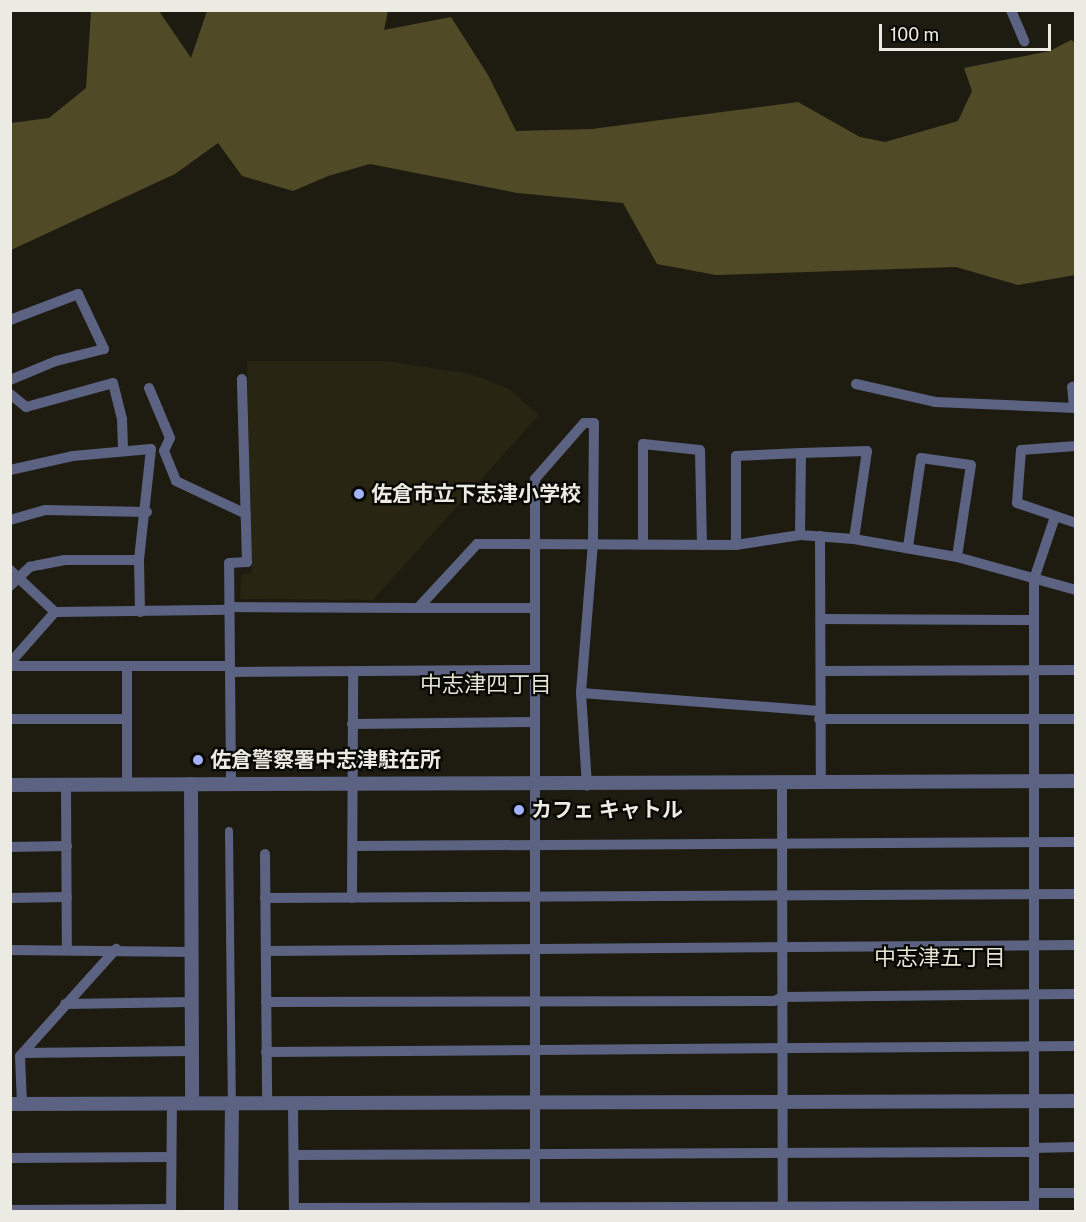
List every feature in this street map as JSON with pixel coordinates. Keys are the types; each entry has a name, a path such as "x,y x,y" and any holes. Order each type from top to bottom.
{"street":[{"path":"1011,10 1024,40"},
{"path":"10,320 78,294 104,349 56,361 10,380"},
{"path":"231,784 229,563 247,562 242,379"},
{"path":"10,394 26,407 114,383 122,419 123,450"},
{"path":"856,384 935,402 1075,408 1072,387 1076,387"},
{"path":"149,387 170,438 164,451 176,481 246,514"},
{"path":"535,1210 533,543 535,479 584,423 594,423 593,543 581,693 586,786"},
{"path":"643,544 643,444 700,450 702,545"},
{"path":"1076,446 1021,450 1017,503 1076,522"},
{"path":"140,612 139,560 147,512 151,449"},
{"path":"10,470 123,450 164,451"},
{"path":"736,545 736,456 867,451 854,539"},
{"path":"800,535 801,453"},
{"path":"908,547 921,458 971,465 957,557"},
{"path":"10,520 45,510 147,512"},
{"path":"293,1104 294,1210 1034,1209 1034,579 1055,517"},
{"path":"418,608 477,544 736,545 800,535 854,539 908,547 957,557 1076,590"},
{"path":"820,536 821,782"},
{"path":"14,573 64,560 139,560"},
{"path":"10,586 14,573"},
{"path":"14,573 55,612 533,608"},
{"path":"10,664 55,612"},
{"path":"821,619 1034,620"},
{"path":"10,664 352,671 534,670"},
{"path":"127,785 128,666"},
{"path":"821,671 1076,670"},
{"path":"352,671 352,898"},
{"path":"581,693 819,715 1076,719"},
{"path":"10,719 127,719"},
{"path":"352,724 534,722"},
{"path":"10,785 534,784 586,786 821,782 1076,782"},
{"path":"782,783 783,1209"},
{"path":"191,784 192,1103"},
{"path":"66,785 67,950"},
{"path":"229,831 231,1212"},
{"path":"353,846 1076,842"},
{"path":"10,847 67,846"},
{"path":"265,854 267,1103"},
{"path":"266,898 1076,894"},
{"path":"10,898 67,897"},
{"path":"266,951 1076,945"},
{"path":"10,950 116,949 192,952"},
{"path":"116,949 20,1056 16,1104 1076,1101"},
{"path":"266,1002 774,1001 783,997 1076,994"},
{"path":"65,1004 192,1002"},
{"path":"267,1052 535,1052 783,1047 1076,1046"},
{"path":"24,1053 192,1052"},
{"path":"10,1210 171,1210 172,1104"},
{"path":"294,1155 783,1154 1034,1150 1076,1147"},
{"path":"10,1158 171,1157"},
{"path":"1034,1193 1076,1193"}],"shaded area":[{"path":"91,11 159,11 191,58 207,11 388,11 384,30 451,17 488,75 516,131 592,129 798,102 860,137 885,142 958,121 972,91 964,68 1050,51 1071,40 1076,43 1075,275 1018,285 956,267 716,275 657,264 623,203 517,193 370,164 328,176 293,191 242,176 218,143 175,174 11,250 11,123 49,118 86,88"},
{"name":"佐倉市立下志津小学校","path":"247,361 386,361 470,374 509,389 539,415 373,600 240,599 241,574 252,573"}],"place":[{"name":"佐倉市立下志津小学校","path":"359,494"},
{"name":"佐倉警察署中志津駐在所","path":"198,760"},
{"name":"カフェ キャトル","path":"519,810"}],"district":[{"name":"中志津四丁目","path":"486,685"},
{"name":"中志津五丁目","path":"940,958"}]}
